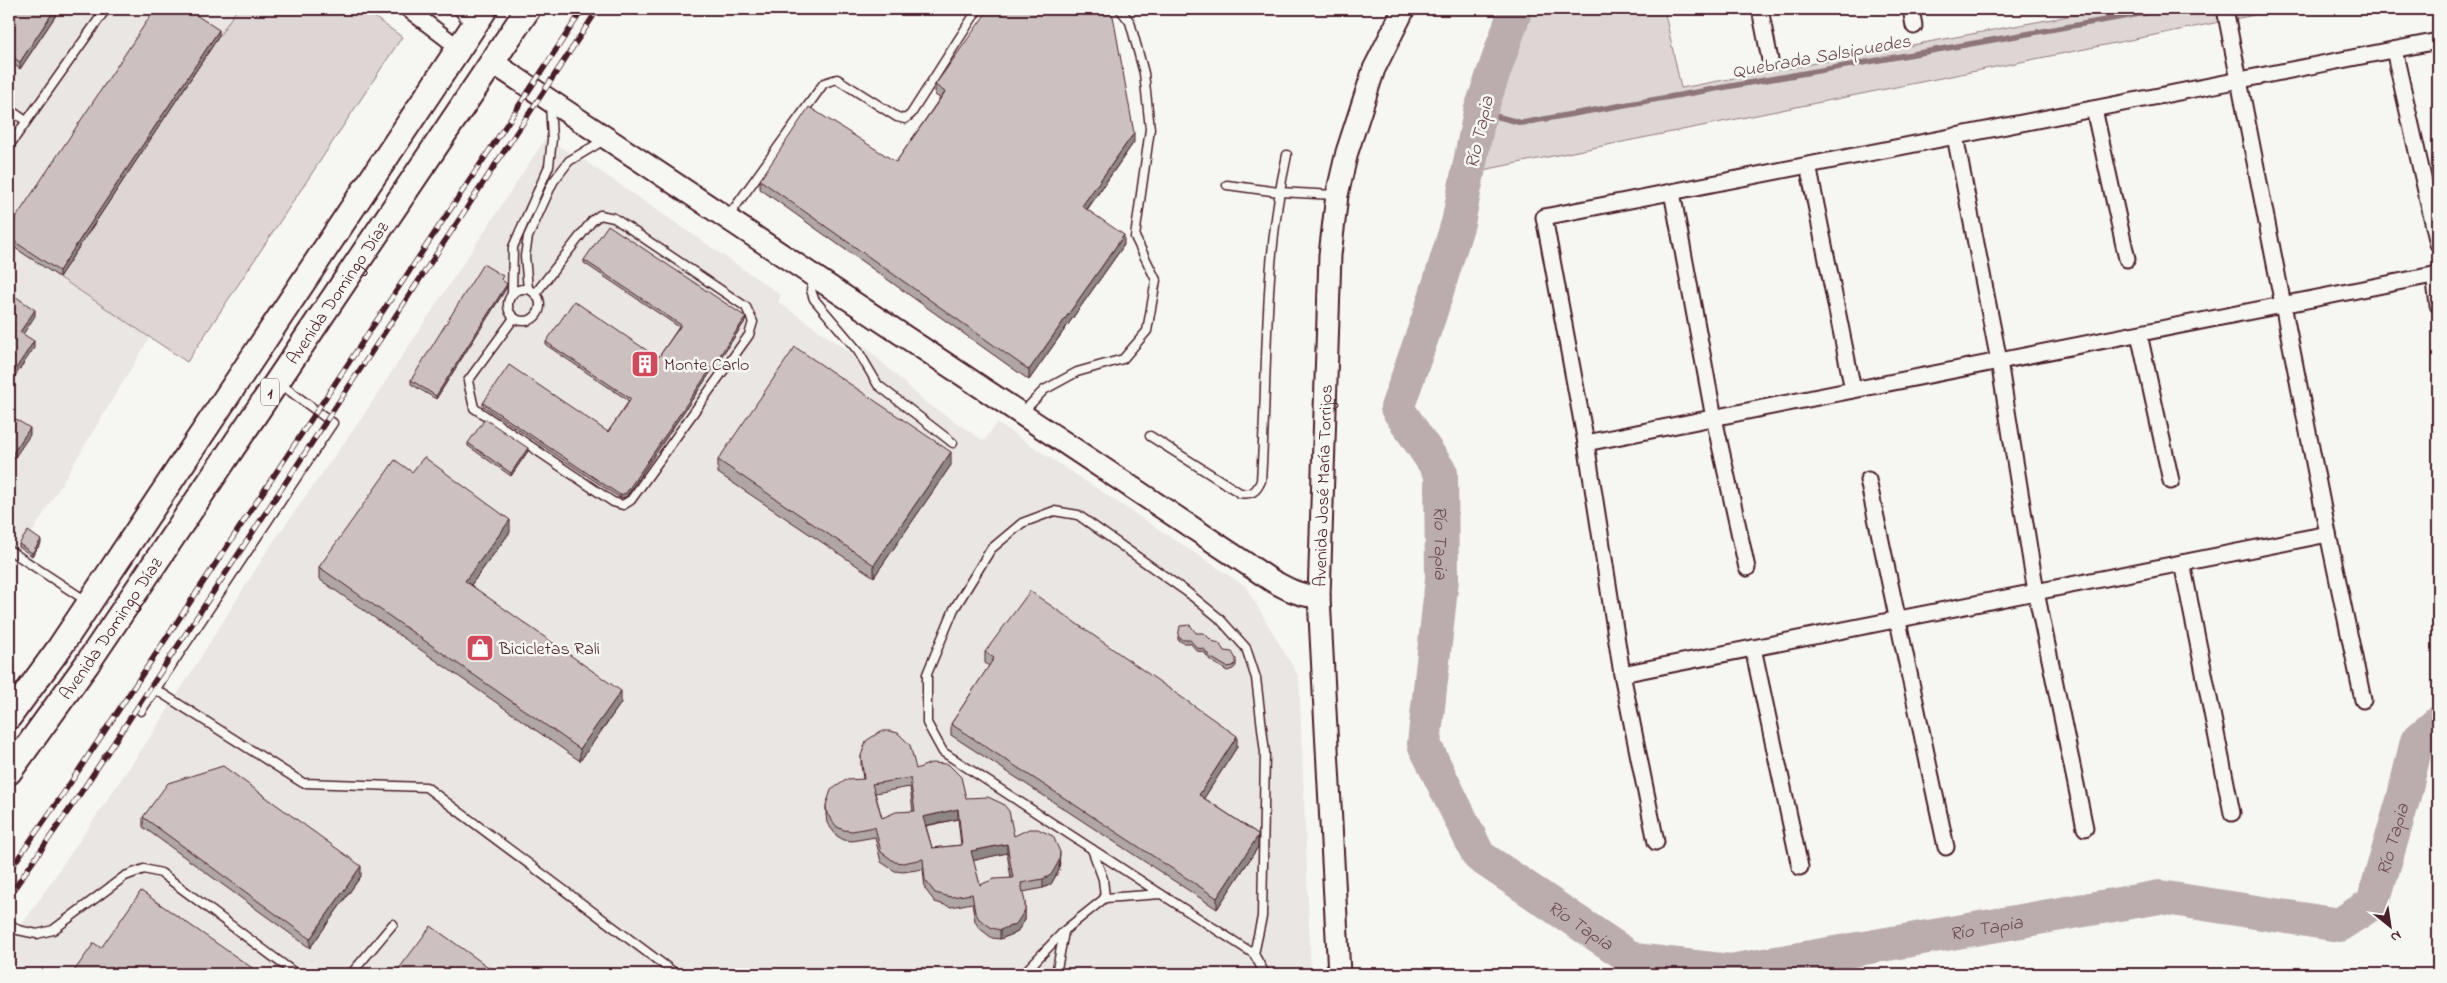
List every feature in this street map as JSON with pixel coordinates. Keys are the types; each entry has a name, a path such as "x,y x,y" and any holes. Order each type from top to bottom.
{"main road":[{"name":"Avenida Domingo Díaz","path":"9,772 88,664 528,9"},
{"name":"Avenida Domingo Díaz","path":"9,717 90,603 479,18"}],"street":[{"path":"408,9 459,48"},
{"name":"Avenida José María Torrijos","path":"1339,974 1319,597 1330,255 1337,195 1359,110 1374,69 1404,9"},
{"path":"1760,9 1770,60"},
{"path":"1911,9 1914,26"},
{"path":"2225,9 2282,305 2363,700"},
{"path":"1656,842 1622,674 1586,443 1544,217 2438,41"},
{"path":"2394,50 2438,244"},
{"path":"492,62 1271,580 1307,597 1319,597"},
{"path":"2094,109 2127,258"},
{"path":"1955,136 1998,361 2036,592 2085,828"},
{"path":"1808,165 1853,390"},
{"path":"1672,192 1714,418 1747,568"},
{"path":"1586,443 2436,275 2438,306"},
{"path":"2138,334 2171,481"},
{"path":"1868,480 1899,619 1946,848"},
{"path":"1622,674 2328,534"},
{"path":"2182,563 2232,813"},
{"path":"1753,648 1800,867"}],"lane":[{"path":"9,146 106,9"},
{"path":"457,9 479,18"},
{"path":"728,218 824,82 836,79 897,117 904,119 911,114 978,9"},
{"path":"1022,414 1044,390 1069,376 1123,359 1148,331 1156,280 1135,237 1150,129 1144,73 1130,22 1120,9"},
{"path":"550,100 552,139 549,166 514,246 512,294 508,304 514,318 530,320 537,313 539,303 531,292 525,256 528,237 553,182 569,161 606,138"},
{"path":"9,109 26,121"},
{"path":"1150,436 1240,493 1249,495 1256,492 1261,480 1266,308 1279,192 1287,155"},
{"path":"1227,185 1279,192 1337,195"},
{"path":"514,318 468,381 474,408 614,502 623,505 631,500 749,335 753,322 746,307 614,218 600,215 592,221 531,292"},
{"path":"816,277 811,290 814,299 858,351 878,385 954,443"},
{"path":"512,294 519,290 531,292"},
{"path":"141,711 333,422 278,381"},
{"path":"1254,954 1262,918 1265,753 1256,678 1246,648 1219,618 1187,592 1078,514 1054,511 1022,523 991,550 954,609 927,674 927,723 943,752 1254,954 1265,974"},
{"path":"9,550 90,603"},
{"path":"155,689 303,783 426,787 676,974"},
{"path":"1092,849 1103,879 1105,898"},
{"path":"9,923 18,930 37,934 53,930 125,876 144,869 161,873 296,974"},
{"path":"1023,974 1065,930 1105,898 1161,894"},
{"path":"351,974 393,924"},
{"path":"1056,974 1065,930"}],"shaded area":[{"path":"9,9 237,9 59,277 150,337 9,571"},
{"path":"237,9 363,9 402,37 187,362 59,277"},
{"path":"1515,9 1664,9 1681,88 2106,9 2284,9 1478,171"},
{"path":"545,139 585,161 781,295 778,302 854,355 863,345 925,402 984,441 997,423 1245,586 1299,677 1311,974 27,974 9,960 9,944 157,727 271,545 361,419"}],"building":[{"path":"9,9 55,9 20,62 9,55"},
{"path":"155,9 187,9 219,30 59,271 9,238 9,228"},
{"path":"989,9 1102,9 1113,16 1134,133 1082,206 1124,235 1029,370 760,180 809,107 896,162 945,92 935,85"},
{"name":"Monte Carlo","path":"608,225 746,317 626,493 620,495 483,403 509,365 608,432 631,399 546,342 574,301 658,358 681,325 584,260"},
{"path":"483,264 503,276 501,279 507,284 436,396 411,380"},
{"path":"9,292 35,310 20,332 34,341 9,379"},
{"path":"795,347 951,452 874,565 718,460"},
{"path":"9,415 30,428 9,459"},
{"path":"485,419 528,448 511,473 468,443"},
{"name":"Bicicletas Rali","path":"424,457 510,520 465,581 621,691 580,749 319,567 395,460 412,472"},
{"path":"28,531 41,540 32,553 19,544"},
{"path":"1030,591 1237,736 1199,795 1258,834 1258,836 1217,898 951,724 994,658 985,652"},
{"path":"1190,625 1196,633 1204,633 1212,641 1219,643 1224,651 1232,652 1236,663 1233,666 1227,667 1210,657 1204,649 1197,648 1190,640 1178,637 1180,626"},
{"path":"881,731 898,733 910,745 916,769 931,763 948,764 961,777 966,798 988,797 1003,804 1009,811 1014,836 1029,829 1038,829 1053,836 1060,852 1059,861 1051,875 1043,879 1021,883 1025,910 1016,924 1000,930 992,928 979,919 975,912 972,894 951,897 935,893 925,880 923,859 903,863 895,862 881,852 875,827 852,831 837,827 827,814 826,805 831,790 846,780 864,779 861,756 866,741","holes":["910,778 915,811 896,812 882,818 872,784","958,809 962,845 932,848 923,817","1007,844 1013,878 994,879 980,885 971,851"]},
{"path":"223,766 361,866 310,939 143,817 168,783"},
{"path":"141,891 261,974 72,974 94,943 101,948"},
{"path":"431,926 498,974 395,974"}],"waterway":[{"name":"Río Tapia","path":"1513,9 1514,14 1480,112 1458,223 1430,314 1397,408 1441,473 1442,579 1424,744 1479,856 1634,960 1730,971 2160,897 2339,925 2373,903 2403,800 2417,741 2438,723"},
{"name":"Quebrada Salsipuedes","path":"1480,112 1522,123 2168,9"}],"railway":[{"path":"9,871 65,791 583,9"},
{"path":"9,896 78,797 598,9"}],"place":[{"name":"Monte Carlo","path":"645,364"},
{"name":"Bicicletas Rali","path":"480,648"}]}
